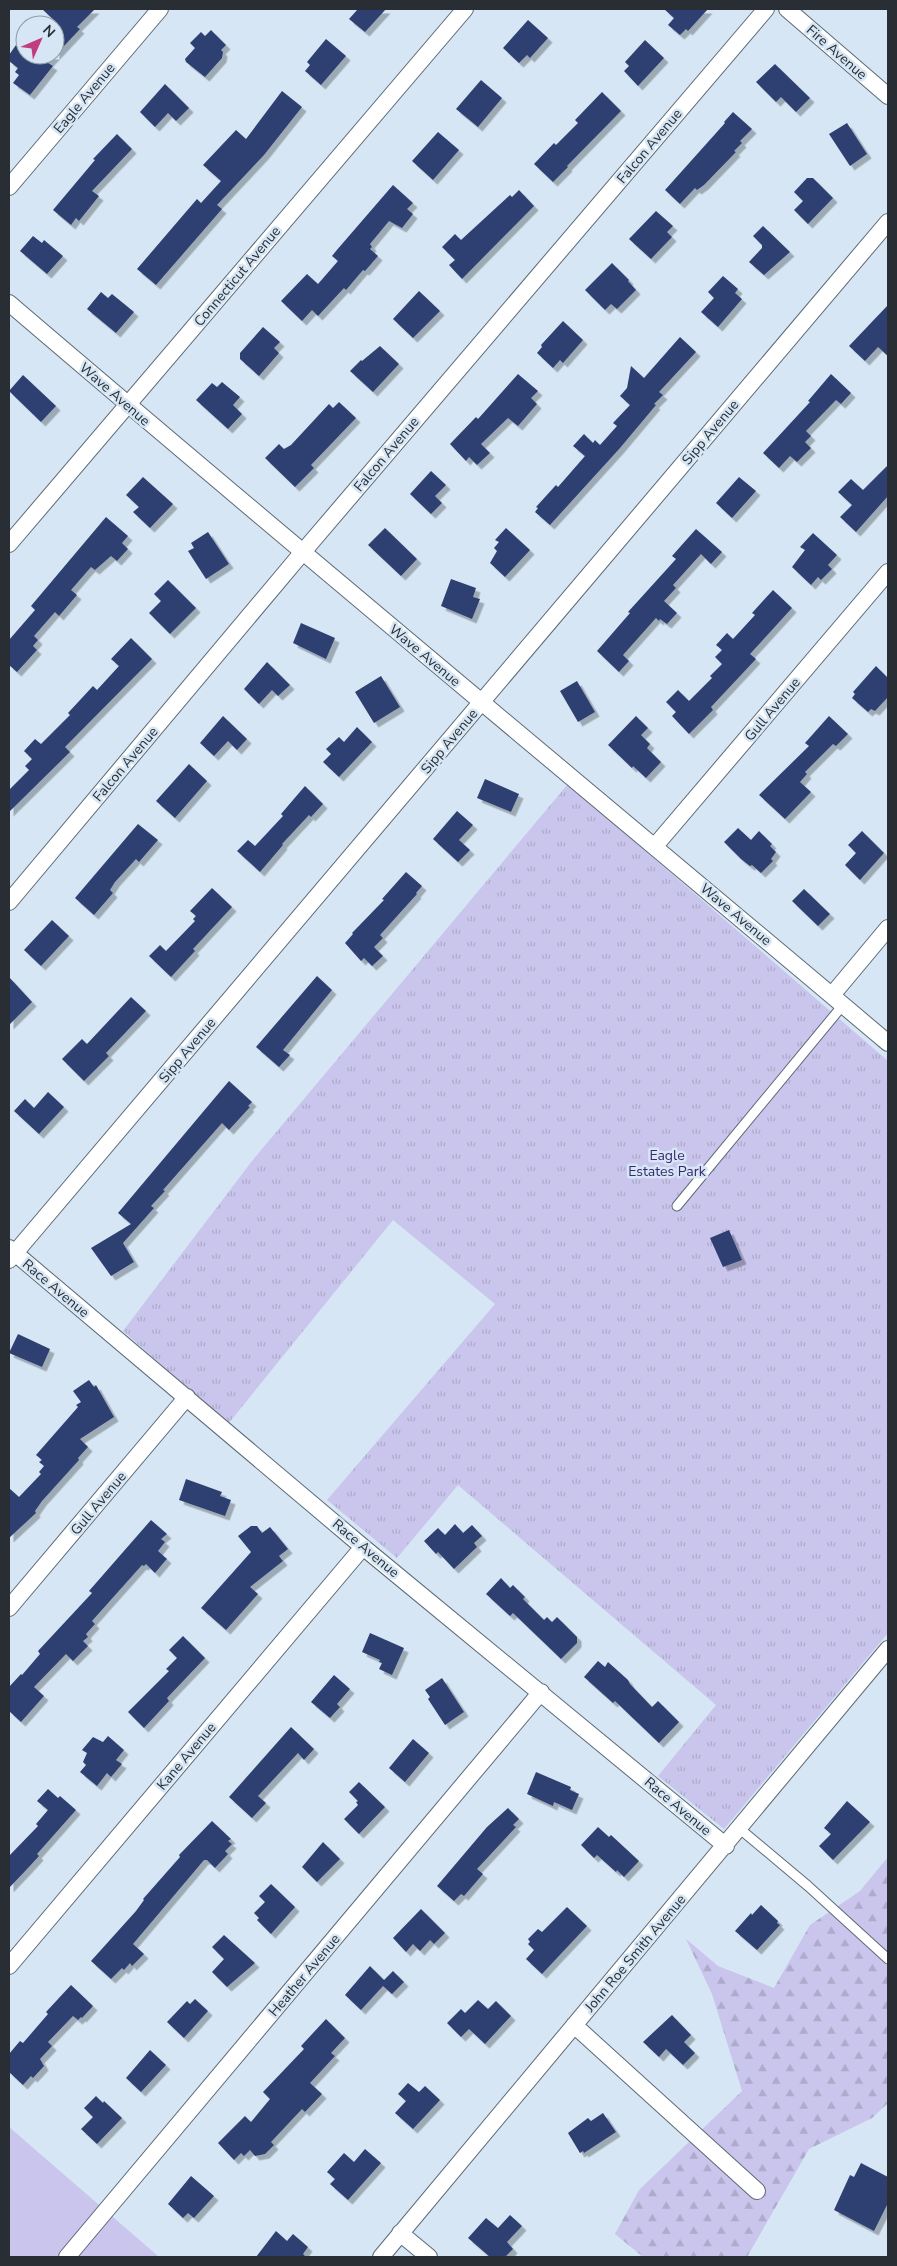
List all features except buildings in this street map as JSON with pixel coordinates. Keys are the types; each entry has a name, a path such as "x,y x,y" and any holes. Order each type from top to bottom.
{"street":[{"name":"Eagle Avenue","path":"9,187 160,9"},
{"name":"Connecticut Avenue","path":"9,544 465,9"},
{"name":"Falcon Avenue","path":"9,902 302,553 766,9"},
{"name":"Fire Avenue","path":"787,9 888,96"},
{"name":"Sipp Avenue","path":"11,1254 888,222"},
{"name":"Wave Avenue","path":"9,303 302,553 655,846 888,1043"},
{"name":"Gull Avenue","path":"655,846 888,572"},
{"path":"838,1000 888,928"},
{"name":"Race Avenue","path":"11,1254 187,1397 364,1547 726,1846"},
{"name":"Gull Avenue","path":"9,1608 187,1397"},
{"name":"Kane Avenue","path":"9,1966 364,1547"},
{"name":"John Roe Smith Avenue","path":"381,2257 574,2024 726,1846 888,1649"},
{"name":"Heather Avenue","path":"67,2257 541,1692"},
{"path":"574,2024 757,2192"},
{"path":"400,2233 429,2257"}],"lane":[{"path":"677,1206 838,1000"},
{"path":"740,1829 808,1886 888,1959"}],"green space":[{"name":"Eagle Estates Park","path":"568,784 888,1061 888,1633 724,1829 658,1776 716,1705 458,1485 397,1558 327,1500 495,1304 393,1220 228,1424 123,1331 252,1161"},
{"path":"888,1857 888,2103 872,2118 809,2149 747,2257 643,2257 615,2234 639,2190 742,2091 712,1994 686,1939 718,1966 774,1988 810,1925 860,1891"},
{"path":"9,2127 159,2257 9,2257"}]}
